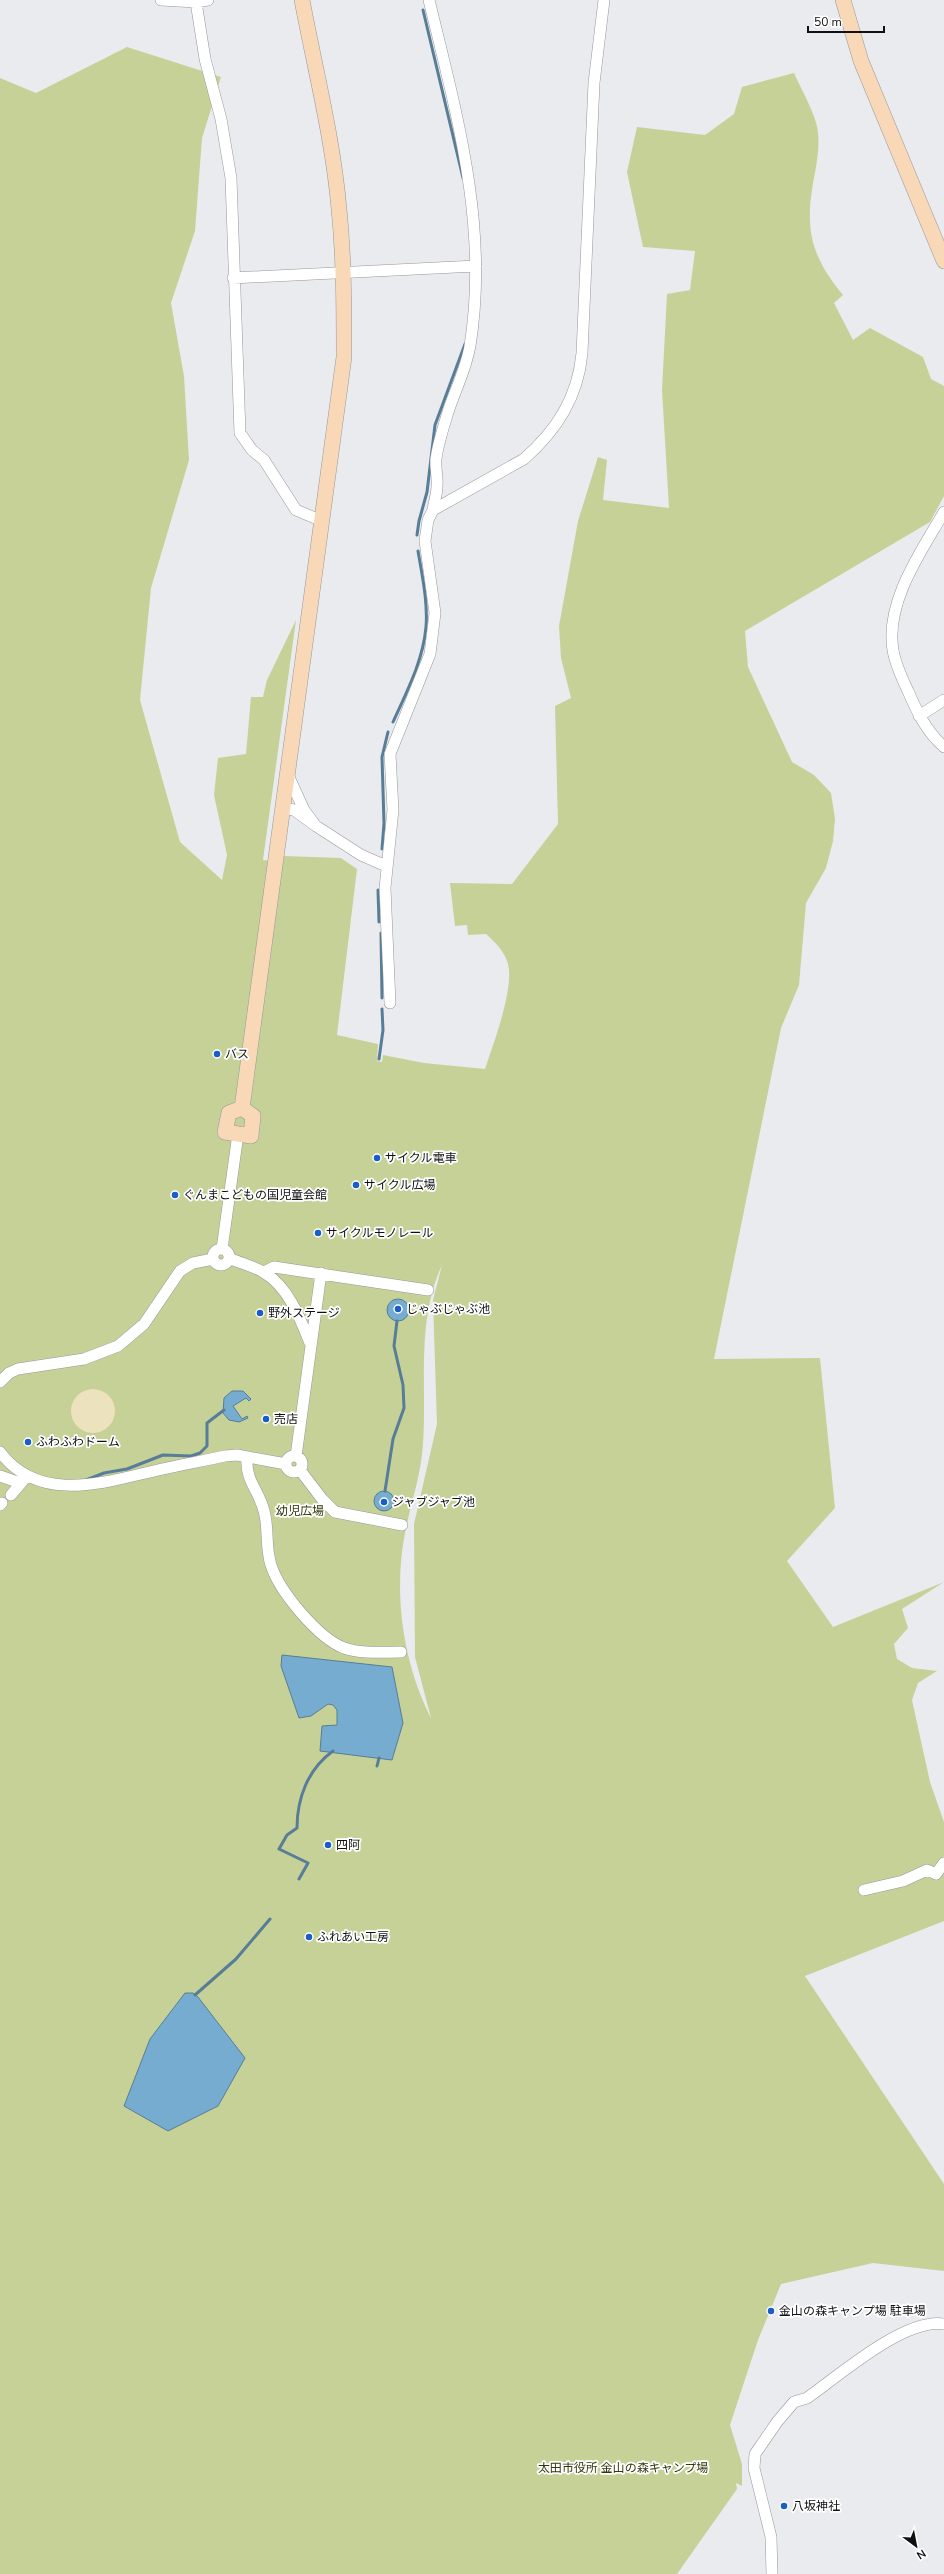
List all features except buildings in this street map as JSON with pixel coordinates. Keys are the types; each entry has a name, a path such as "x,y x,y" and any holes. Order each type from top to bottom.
{"street":[{"path":"161,0 196,2 208,0"},
{"path":"242,1108 344,358 344,273 339,207 326,121 302,0"},
{"path":"390,1003 386,866 391,841 393,810 391,750 428,662 434,628 433,591 425,541 428,520 433,510 437,487 436,460 449,409 462,377 470,348 475,303 476,266 474,216 466,154 429,0"},
{"path":"433,510 528,455 536,448 570,403 576,389 582,353 594,83 604,0"},
{"path":"843,0 861,60 944,261"},
{"path":"196,2 205,59 221,119 231,178 233,278 240,433 252,450 264,460 296,510 322,522"},
{"path":"233,278 476,266"},
{"path":"944,512 909,578 893,619 893,652 920,716 933,736 944,746"},
{"path":"920,716 944,700"},
{"path":"287,773 304,810 316,826"},
{"path":"283,808 294,810 361,855 386,866"},
{"path":"222,1249 237,1141"},
{"path":"212,1259 215,1251 222,1249 227,1252 229,1258 264,1272 277,1284 294,1306 311,1344"},
{"path":"212,1259 217,1265 222,1265 229,1258"},
{"path":"0,1382 9,1374 18,1369 84,1359 118,1346 144,1324 180,1271 193,1263 212,1259"},
{"path":"264,1272 274,1267 428,1290"},
{"path":"296,1456 321,1273"},
{"path":"0,1452 23,1479"},
{"path":"0,1476 46,1484 89,1485 109,1483 225,1456 247,1457 286,1464"},
{"path":"286,1464 290,1457 296,1456"},
{"path":"296,1456 302,1462 300,1470"},
{"path":"247,1457 246,1469 251,1484 264,1509 271,1565 295,1606 332,1642 345,1648 358,1651 401,1652"},
{"path":"286,1464 290,1471 300,1470"},
{"path":"300,1470 322,1499 335,1512 402,1525"},
{"path":"11,1495 23,1479"},
{"path":"864,1890 903,1881 927,1870 936,1874 944,1863"},
{"path":"772,2574 771,2537 754,2468 755,2454 763,2441 794,2402 806,2398 904,2330 926,2324 944,2324"}],"green space":[{"path":"127,47 221,77 202,138 195,231 171,303 184,376 189,460 151,588 140,700 180,842 222,880 227,855 214,795 218,758 246,754 251,697 263,697 267,680 296,620 263,860 283,863 284,856 341,858 357,869 337,1035 378,1044 377,1061 382,1062 383,1055 424,1063 485,1069 505,1006 509,981 507,959 486,934 468,935 467,925 455,926 450,883 512,884 558,824 555,706 571,698 561,658 559,626 578,521 598,457 607,460 603,500 669,508 662,390 667,294 690,290 695,251 643,247 627,172 637,127 705,135 734,114 742,87 794,73 812,111 817,126 817,162 810,206 811,234 814,247 825,271 843,295 834,303 853,340 870,328 923,357 931,379 944,386 944,496 930,522 745,631 748,667 792,762 814,775 831,793 835,819 833,841 826,868 806,903 799,985 781,1028 714,1359 820,1358 835,1508 787,1561 833,1627 944,1582 902,1609 908,1628 894,1644 897,1659 912,1668 937,1671 918,1683 912,1700 930,1782 944,1822 944,1921 805,1976 944,2184 944,2271 873,2263 781,2284 758,2340 730,2425 742,2464 742,2486 736,2483 737,2489 677,2574 0,2574 0,78 36,93","holes":["442,1265 433,1300 437,1424 414,1524 415,1657 431,1718 421,1697 407,1651 403,1628 400,1580 405,1533 422,1455 424,1421 424,1353 426,1330 434,1286"]}],"sand":[{"path":"93,1389 105,1393 111,1399 115,1411 111,1423 105,1429 93,1433 81,1429 75,1423 71,1411 75,1399 81,1393"}],"water":[{"name":"じゃぶじゃぶ池","path":"394,1299 402,1299 409,1306 409,1314 402,1321 394,1321 387,1314 387,1306"},
{"path":"232,1391 243,1391 251,1399 249,1401 246,1398 233,1406 242,1419 247,1416 248,1418 239,1422 229,1420 223,1413 224,1398"},
{"name":"ジャブジャブ池","path":"384,1491 391,1494 394,1501 391,1508 384,1511 377,1508 374,1501 377,1494"},
{"path":"282,1655 392,1667 403,1723 392,1760 320,1751 322,1726 337,1725 337,1710 333,1705 328,1704 311,1716 299,1718 281,1666"},
{"path":"185,1993 193,1993 198,1997 245,2058 218,2106 168,2131 124,2106 150,2039"}],"waterway":[{"path":"423,10 463,178"},
{"path":"417,535 419,521 427,492 435,425 465,344"},
{"path":"393,722 414,676 422,652 426,627 426,608 418,551"},
{"path":"382,849 384,823 382,757 388,732"},
{"path":"378,890 379,922"},
{"path":"381,933 382,998"},
{"path":"379,1059 383,1030 382,1009"},
{"path":"385,1491 393,1439 404,1408 403,1385 394,1346 397,1321"},
{"path":"86,1480 104,1473 127,1469 163,1455 191,1456 200,1453 207,1446 207,1423 224,1410"},
{"path":"299,1879 308,1863 279,1849 287,1835 297,1828 299,1806 311,1775 324,1758 333,1751"},
{"path":"377,1766 379,1758"},
{"path":"195,1995 236,1959 270,1919"}],"place":[{"name":"バス","path":"217,1054"},
{"name":"サイクル電車","path":"377,1158"},
{"name":"サイクル広場","path":"356,1185"},
{"name":"ぐんまこどもの国児童会館","path":"175,1195"},
{"name":"サイクルモノレール","path":"318,1233"},
{"name":"じゃぶじゃぶ池","path":"398,1309"},
{"name":"野外ステージ","path":"260,1313"},
{"name":"売店","path":"266,1419"},
{"name":"ふわふわドーム","path":"28,1442"},
{"name":"ジャブジャブ池","path":"384,1502"},
{"name":"四阿","path":"328,1845"},
{"name":"ふれあい工房","path":"309,1937"},
{"name":"金山の森キャンプ場 駐車場","path":"771,2311"},
{"name":"八坂神社","path":"784,2506"}],"park label":[{"name":"幼児広場","path":"300,1511"},
{"name":"太田市役所 金山の森キャンプ場","path":"623,2468"}]}
